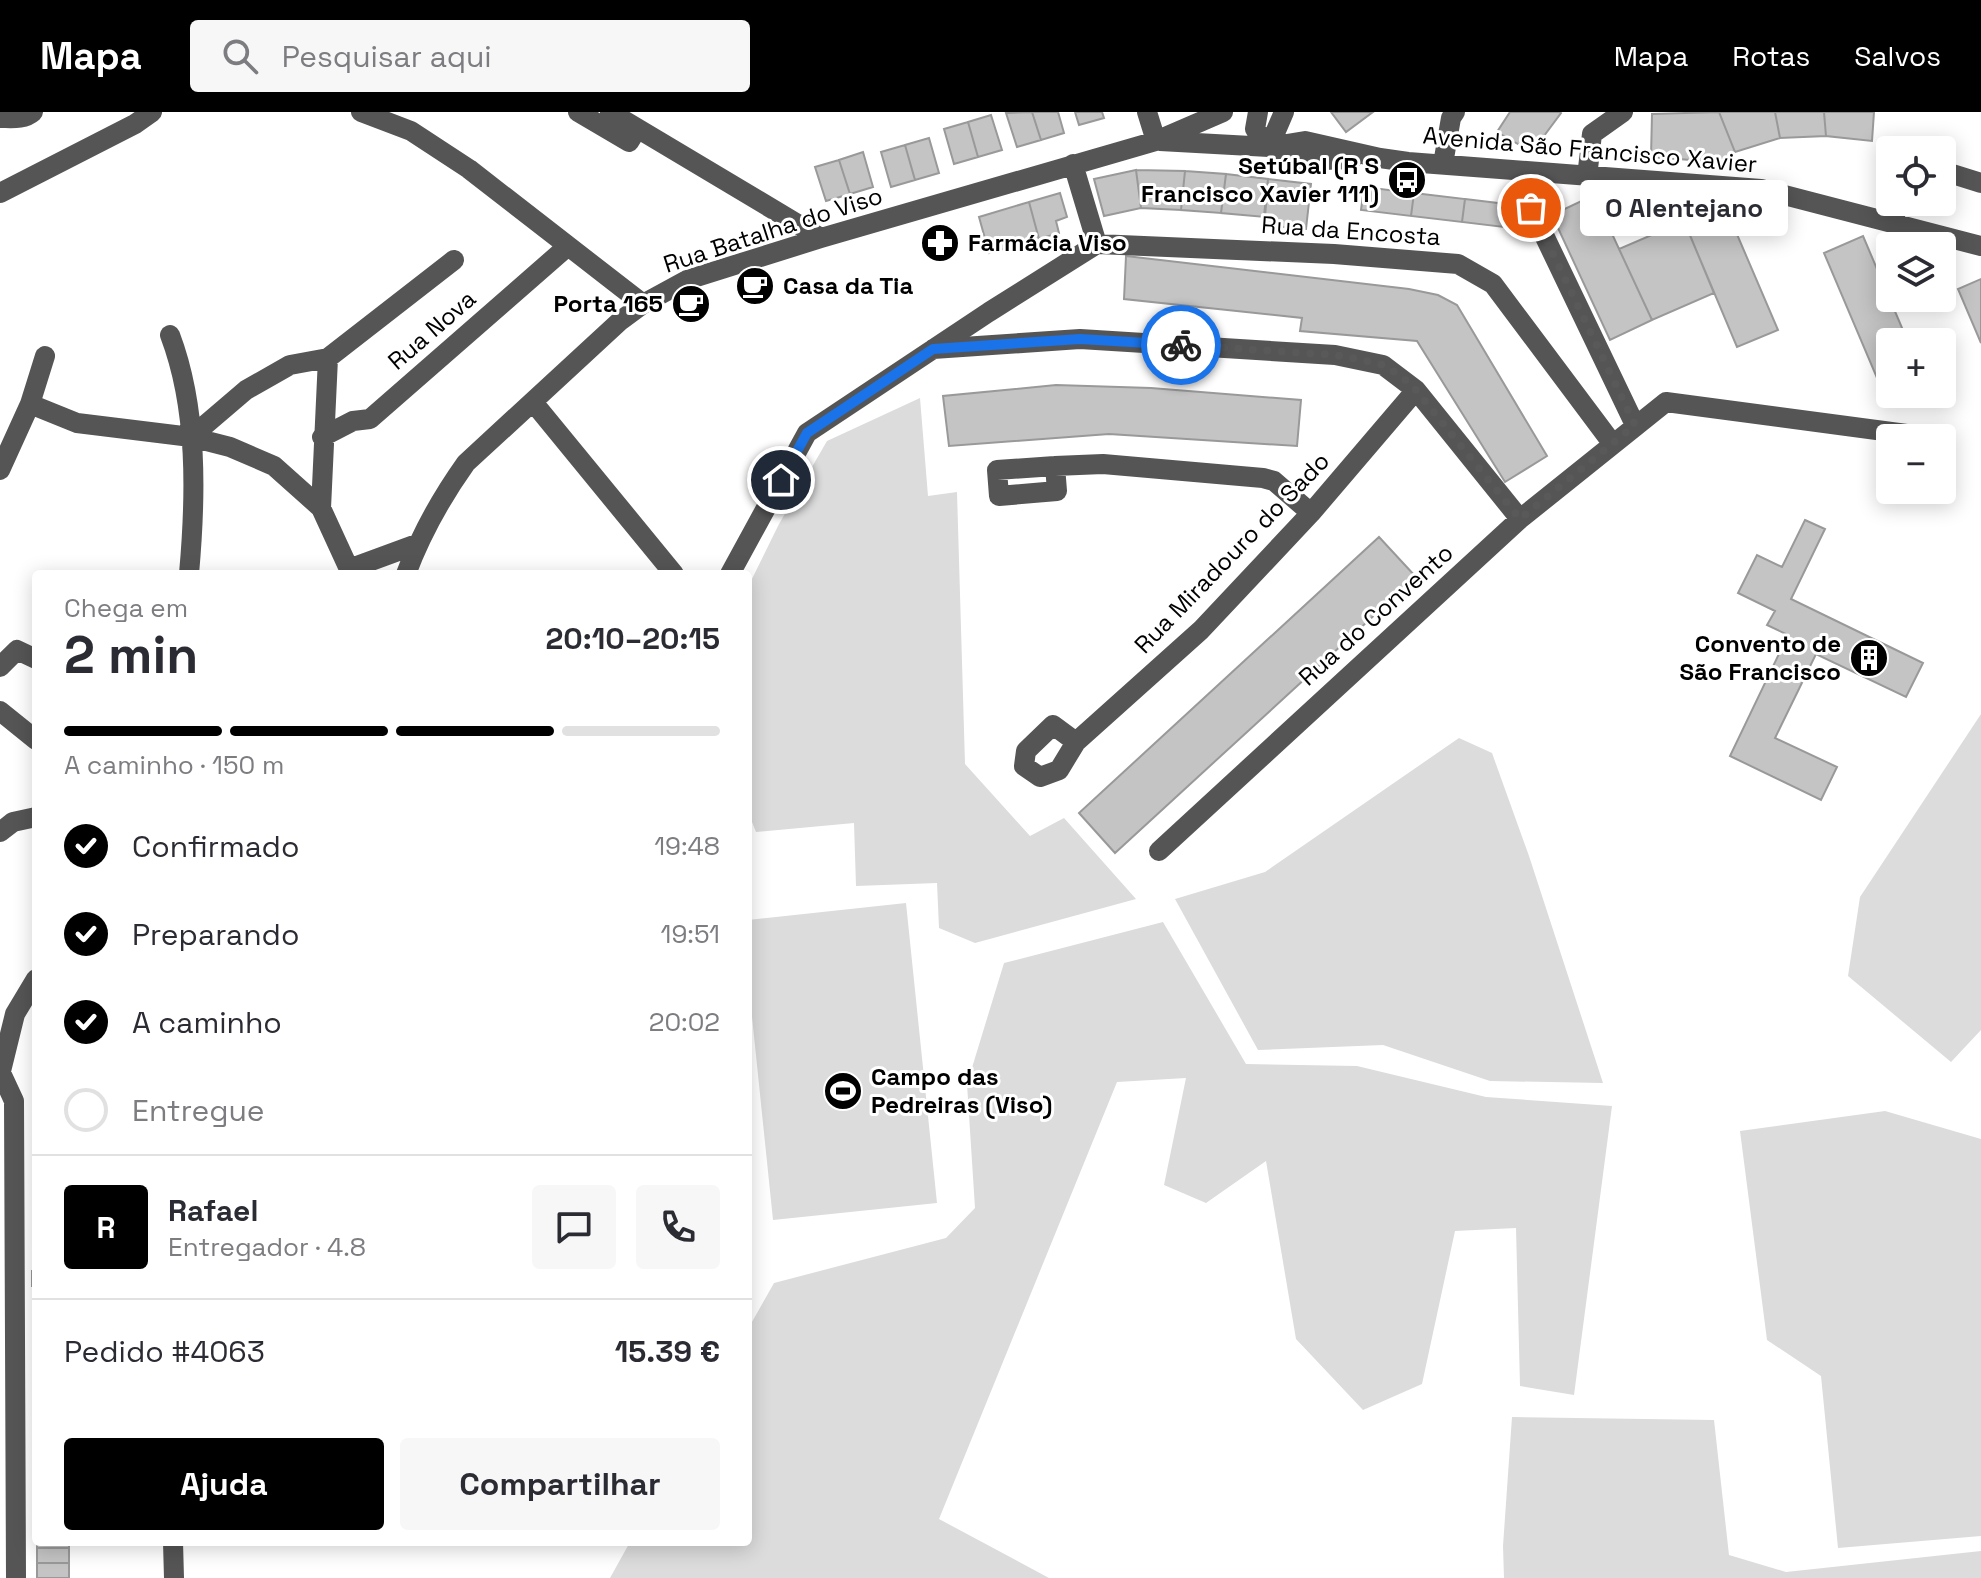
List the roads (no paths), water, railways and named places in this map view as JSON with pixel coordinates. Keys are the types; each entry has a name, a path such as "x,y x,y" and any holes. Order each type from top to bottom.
{"street":[{"path":"0,118 16,118 33,112"},
{"path":"0,193 135,124 152,112"},
{"path":"361,112 411,131 469,169 643,304"},
{"path":"578,112 629,142 637,129"},
{"path":"610,112 821,238"},
{"path":"1147,112 1156,141"},
{"name":"Rua Batalha do Viso","path":"407,570 417,544 446,491 466,463 620,321 643,304 687,280 1156,141 1223,112"},
{"path":"1258,112 1255,129 1269,147 1284,112"},
{"path":"1443,164 1451,118 1455,112"},
{"path":"1587,177 1592,134 1623,112"},
{"name":"Avenida São Francisco Xavier","path":"1156,141 1269,147 1298,160 1380,158 1531,173 1761,189 1981,246"},
{"path":"732,570 807,433 1097,244 1073,164"},
{"path":"1531,173 1528,194 1531,208 1635,425"},
{"path":"1956,175 1981,183"},
{"path":"1891,223 1894,216"},
{"name":"Rua da Encosta","path":"1097,244 1334,254 1458,264 1493,284 1612,443"},
{"name":"Rua Nova","path":"322,437 353,421 370,419 568,246"},
{"path":"191,437 246,390 290,365 328,358 454,260"},
{"path":"170,335 184,381 191,437 189,570"},
{"path":"933,349 1080,339 1335,355 1383,365 1416,390 1520,519"},
{"path":"0,470 30,404 45,356"},
{"path":"321,508 328,358"},
{"name":"Rua Miradouro do Sado","path":"1076,742 1201,630 1311,513 1416,390"},
{"path":"533,402 671,570"},
{"name":"Rua do Convento","path":"1159,851 1520,519 1666,402 1876,430"},
{"path":"30,404 77,423 191,437 230,447 274,466 321,508 349,570"},
{"path":"1055,466 1103,464 1263,478 1274,481 1311,513"},
{"path":"355,570 417,544"},
{"path":"0,667 17,650 32,657"},
{"path":"0,711 32,737"},
{"path":"0,832 13,822 32,818"},
{"path":"16,1578 26,1299 14,1101 1,1074 15,1014 32,986"},
{"path":"173,1546 174,1578"}],"place":[{"name":"Setúbal (R S Francisco Xavier 111)","path":"1407,180"},
{"name":"O Alentejano","path":"1531,208"},
{"name":"Farmácia Viso","path":"940,243"},
{"name":"Casa da Tia","path":"755,286"},
{"name":"Porta 165","path":"691,304"},
{"name":"Convento de São Francisco","path":"1869,658"},
{"name":"Campo das Pedreiras (Viso)","path":"843,1091"}]}
